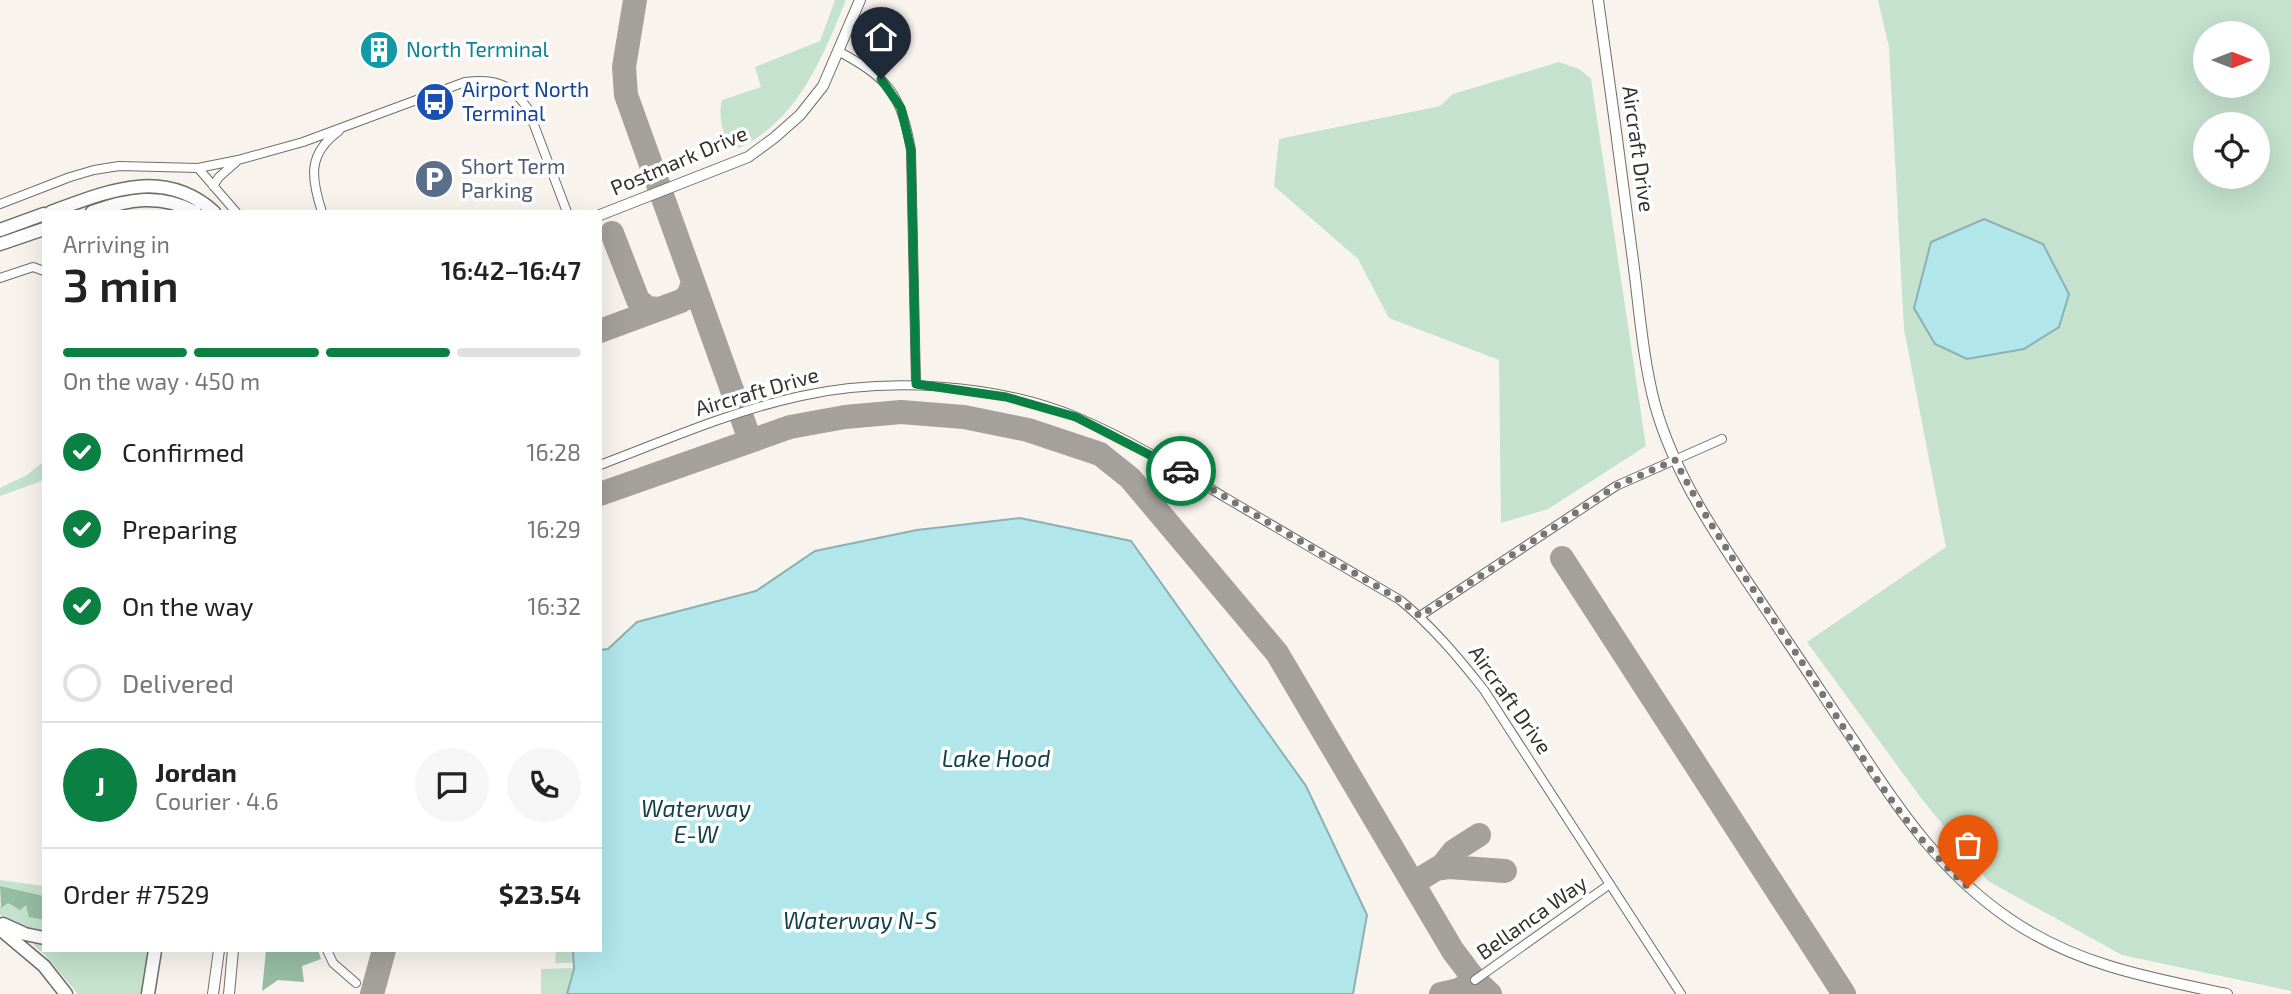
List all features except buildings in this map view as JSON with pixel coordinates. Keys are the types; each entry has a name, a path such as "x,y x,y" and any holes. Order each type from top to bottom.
{"main road":[{"path":"57,210 118,188 145,186 185,194 212,210"},
{"path":"98,210 128,200 145,198 176,204 190,210"},
{"path":"0,230 42,215"},
{"path":"0,244 42,230"},
{"path":"0,922 25,934 42,938"},
{"path":"0,929 44,965 66,994"},
{"path":"148,994 155,952"}],"street":[{"name":"Postmark Drive","path":"602,214 748,157 800,115 823,86 860,0"},
{"name":"Aircraft Drive","path":"1598,0 1644,344 1655,402 1675,460 1719,537 1900,812 1953,873 2012,921 2087,959 2123,972 2227,994"},
{"path":"838,51 868,68 881,79 901,108 907,127 911,150 916,384"},
{"path":"0,204 93,170 119,166 198,168 238,160 303,142 464,82 484,80 510,89 528,109 566,210"},
{"path":"321,210 313,187 312,172 323,146 331,136 347,125"},
{"path":"214,186 219,177 238,160"},
{"path":"198,168 234,210"},
{"path":"0,278 33,267 42,270"},
{"name":"Aircraft Drive","path":"602,464 740,412 800,396 856,387 916,384 1006,397 1076,417 1163,460 1400,600 1420,616 1461,660 1484,690 1681,994"},
{"path":"1420,616 1616,486 1722,439"},
{"name":"Bellanca Way","path":"1475,980 1610,884"},
{"path":"213,994 219,952"},
{"path":"229,994 233,952"},
{"path":"328,952 333,963 356,982"}],"green space":[{"path":"835,0 846,0 828,44 793,104 760,136 739,148 730,145 720,112 722,100 761,87 755,67 820,41"},
{"path":"1878,0 2291,0 2291,991 2122,955 1988,881 1918,794 1807,642 1946,547 1904,329 1889,47"},
{"path":"1559,62 1579,69 1591,79 1646,446 1548,509 1501,523 1499,360 1389,318 1358,259 1274,186 1279,139 1440,106 1453,94"},
{"path":"42,463 42,481 0,496 0,488 27,475"},
{"path":"0,880 42,886 42,896 0,886"},
{"path":"0,886 42,896 42,920 29,917 26,905 20,910 8,903 1,908"},
{"path":"7,903 26,904 30,917 42,920 42,932 28,929 0,915 0,906"},
{"path":"42,943 42,952 149,952 142,994 78,994 34,945"},
{"path":"266,952 319,952 321,959 302,966 304,982 278,980 262,991"},
{"path":"556,952 573,952 574,963 555,963"},
{"path":"573,968 567,994 541,994 541,969"}],"water":[{"path":"1984,219 2043,244 2069,294 2059,327 2024,349 1967,359 1935,344 1914,308 1931,242"},
{"name":"Lake Hood","path":"1020,518 1131,541 1306,786 1367,915 1353,994 567,994 574,969 573,952 602,952 602,650 608,649 637,622 756,591 815,551 917,530"}],"taxiway":[{"path":"635,0 624,67 626,95 750,440"},
{"path":"612,233 638,300 648,308 658,309"},
{"path":"602,330 681,301 688,296 693,283"},
{"path":"602,493 790,427 845,417 901,412 964,417 1028,430 1100,454 1130,478 1277,653 1453,951 1475,980 1490,994"},
{"path":"1562,558 1844,994"},
{"path":"1413,883 1443,865 1454,851 1479,835"},
{"path":"1437,869 1449,867 1505,871"},
{"path":"372,994 383,952"},
{"path":"1441,994 1459,990 1475,980"}],"way so far":[{"path":"1181,471 1400,600 1420,616 1616,486 1675,460 1719,537 1900,812 1968,887"}],"place":[{"name":"North Terminal","path":"379,50"},
{"name":"Airport North Terminal","path":"435,102"},
{"name":"Short Term Parking","path":"434,179"}],"route":[{"path":"881,79 901,108 911,150 916,384 971,391 1040,405 1076,417 1181,471"}],"water label":[{"name":"Waterway E-W","path":"696,822"},
{"name":"Waterway N-S","path":"860,921"}]}
